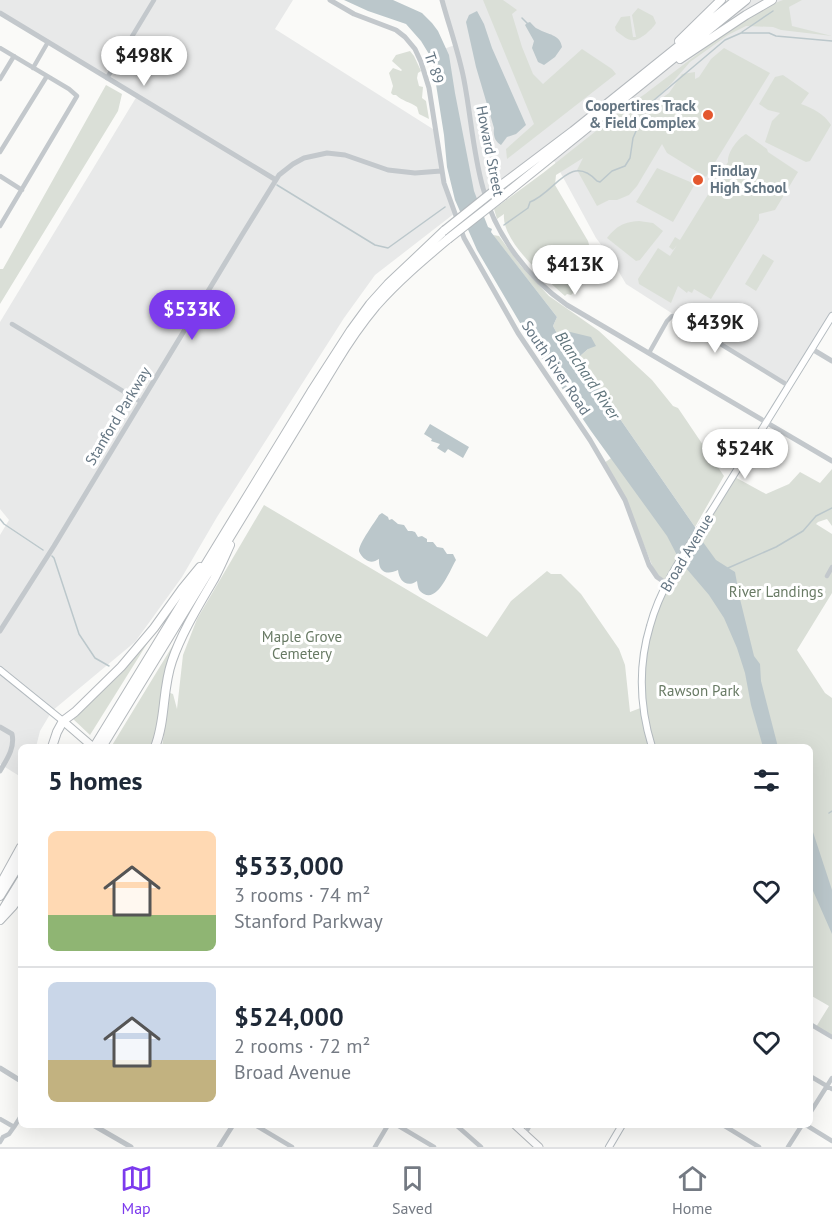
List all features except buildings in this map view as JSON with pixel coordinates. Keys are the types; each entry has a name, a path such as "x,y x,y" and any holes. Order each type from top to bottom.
{"highway":[{"path":"647,71 721,0"},
{"path":"96,744 311,392 356,322 383,290 445,230 736,0"},
{"path":"104,744 336,363 375,308 400,281 448,239 746,0"},
{"path":"634,90 672,63 772,0"},
{"path":"156,744 160,730 165,686 172,661 192,616 215,577 244,514"},
{"path":"53,744 63,721 75,712 135,651 206,559 233,519"},
{"path":"63,721 90,744"},
{"path":"0,885 18,852"},
{"path":"0,896 18,867"},
{"path":"0,914 18,884"},
{"path":"0,920 18,899"},
{"path":"518,1128 539,1147"}],"main road":[{"name":"Broad Avenue","path":"651,744 643,707 642,683 646,640 651,620 677,567 832,316"},
{"path":"0,670 63,721"},
{"path":"609,1147 620,1128"}],"street":[{"path":"107,78 154,0"},
{"name":"Tr 89","path":"330,0 364,19 396,30 411,43 422,62 435,123"},
{"name":"Howard Street","path":"442,0 461,64 483,191 499,229 511,248 538,281 560,300 832,461"},
{"path":"0,14 276,180"},
{"path":"33,68 48,42"},
{"path":"0,48 77,95 0,226"},
{"path":"0,79 14,56"},
{"path":"0,152 46,76"},
{"name":"South River Road","path":"435,123 441,171 448,197 469,249 518,333 614,480 625,501 649,565 657,577 667,584"},
{"name":"Stanford Parkway","path":"0,631 276,180 288,167 298,160 315,154 327,153 345,155 388,170 415,173 441,171"},
{"path":"0,176 22,190"},
{"path":"649,353 672,316 789,386"},
{"path":"12,324 141,402"},
{"path":"812,349 832,360"},
{"path":"827,576 832,567"},
{"path":"0,727 12,734 14,742 0,771"},
{"path":"813,1026 832,1037"},
{"path":"0,1068 18,1079"},
{"path":"813,1078 830,1088"},
{"path":"813,1109 830,1088 832,1078"},
{"path":"0,1119 14,1128"},
{"path":"0,1142 18,1121"},
{"path":"98,1128 131,1147"},
{"path":"219,1147 231,1128"},
{"path":"260,1128 292,1147"},
{"path":"375,1147 386,1128"},
{"path":"402,1128 434,1147"},
{"path":"459,1128 481,1147"},
{"path":"525,1134 528,1128"},
{"path":"728,1128 759,1147"},
{"path":"788,1147 802,1128"},
{"path":"809,1128 832,1141"}],"shaded area":[{"path":"0,0 293,0 275,29 436,131 448,197 455,213 375,275 344,318 217,517 182,577 135,642 52,711 40,731 37,744 18,744 18,775 0,764 0,535 9,520 0,509 0,322 137,96 0,14"},
{"name":"Blanchard River","path":"344,0 393,0 422,13 438,31 449,55 474,191 488,227 492,229 491,232 557,317 553,326 572,355 576,354 571,341 562,330 591,337 596,346 580,356 583,363 582,374 593,380 695,527 696,536 716,560 735,572 754,656 760,664 761,681 777,744 762,744 745,673 724,618 709,595 680,561 667,536 536,350 477,250 455,200 447,167 432,59 421,41 406,24"},
{"name":"Findlay High School","path":"442,0 832,0 832,316 789,386 626,284 596,238 552,157 477,216 438,51 455,45"},
{"path":"477,11 526,125 516,134 507,137 501,145 494,136 494,128 476,67 466,22 469,15"},
{"path":"530,22 537,29 556,37 561,43 562,47 555,57 544,65 538,62 532,48 534,41 525,25"},
{"path":"430,424 469,447 463,458 448,449 445,453 437,448 440,444 431,441 432,439 424,434"},
{"path":"382,513 389,520 392,519 404,525 408,531 415,532 418,537 422,536 427,539 427,542 433,542 437,547 443,548 447,554 453,554 456,560 443,584 434,593 424,594 419,590 417,581 410,584 404,582 398,570 384,572 380,567 379,559 370,562 361,555 359,551 362,543"},
{"path":"813,832 832,890 832,934 813,891"}],"green space":[{"path":"483,0 503,0 517,10 512,14 522,47 533,74 543,84 582,49 616,74 507,159 506,149 534,124"},
{"path":"783,0 802,0 789,7 792,26 832,36 773,27 746,26 728,35 690,62 671,84 638,115 669,93 682,74 695,72 695,79 699,77 711,59 724,48 770,73 706,177 667,153 662,144 637,186 629,195 597,206 577,170 583,158 556,175 555,185 588,241 596,271 571,295 565,296 526,259 510,236 505,225 504,214 497,219 494,209 725,33 767,6"},
{"path":"638,8 653,16 656,23 646,34 630,40 616,31 615,27 621,17 630,16 633,37 636,37 632,15"},
{"path":"410,51 421,71 417,78 419,86 423,87 422,98 426,101 429,119 419,114 417,107 391,93 393,86 389,73 393,68 402,70 392,61 396,55"},
{"path":"783,75 809,93 801,104 818,112 831,125 810,161 806,162 765,142 772,121 780,113 768,110 759,104 775,77"},
{"path":"106,85 122,94 118,111 0,304 0,269 3,269"},
{"path":"746,134 798,172 775,210 759,214 759,220 711,299 694,289 692,293 688,291 687,293 678,286 671,303 639,284 638,279 658,248 670,256 677,245 673,250 669,247 675,237 680,240 728,162 729,154"},
{"path":"657,168 695,184 673,222 636,202"},
{"path":"639,221 653,223 663,231 640,260 636,261 607,238 621,225"},
{"path":"493,235 499,236 521,266 549,296 599,331 652,380 673,406 678,408 724,476 695,527 593,380 582,374 583,363 580,356 588,349 562,330 571,341 576,355 572,356 553,326 557,317"},
{"path":"763,254 774,261 756,291 745,284"},
{"path":"623,450 691,543 733,476 766,494 789,484 800,472 820,483 832,469 832,526 827,519 816,524 832,534 832,593 797,650 825,693 832,698 832,1038 816,1027 829,1006 813,997 813,744 162,744 170,693 173,694 177,709 183,655 197,619 264,505 487,637 511,601 547,571 551,574 561,574 581,594 619,649 625,665 630,712 643,707 643,663 649,628 667,584 657,577 625,500 604,463"},
{"path":"155,631 90,735 72,718"},
{"path":"181,632 153,744 113,744"}],"waterway":[{"path":"742,32 773,11"},
{"path":"522,18 527,23"},
{"path":"504,225 528,208 530,202 571,173 579,171 587,173 600,182 612,171 625,166 630,158 633,138 647,106 725,40 741,33 769,33 776,36 832,41"},
{"path":"277,185 375,245 388,248 445,207"},
{"path":"728,568 776,547 803,531 816,516 832,508"},
{"path":"0,519 43,550"},
{"path":"52,556 79,634 95,658 109,666"}],"place":[{"name":"Coopertires Track & Field Complex","path":"708,115"},
{"name":"Findlay High School","path":"698,180"}],"park label":[{"name":"River Landings","path":"776,592"},
{"name":"Maple Grove Cemetery","path":"302,646"},
{"name":"Rawson Park","path":"699,691"}]}
